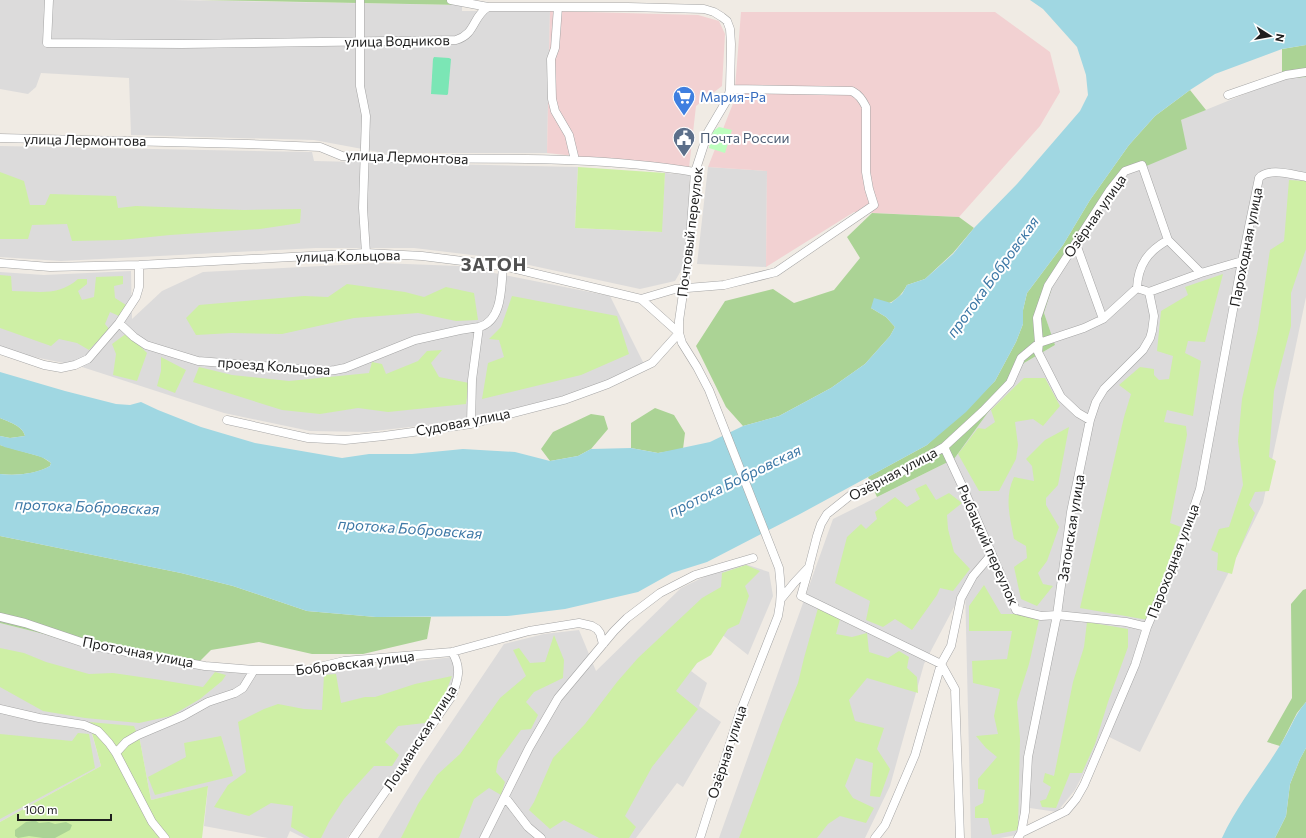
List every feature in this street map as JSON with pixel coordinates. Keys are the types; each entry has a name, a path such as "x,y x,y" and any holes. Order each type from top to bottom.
{"street":[{"name":"улица Водников","path":"49,0 47,43 140,45 456,40 463,38 469,33 478,15 488,7"},
{"path":"360,0 360,86 366,116 363,208 366,253"},
{"path":"451,0 488,7 644,7 704,9 722,16 727,21 730,29 730,89 852,91 862,98 866,107 866,172 874,206 776,272 724,285 674,289 641,299"},
{"path":"558,7 555,48 551,59 552,99 555,111 569,135 575,160"},
{"path":"1228,95 1286,75 1306,72"},
{"name":"Почтовый переулок","path":"679,333 679,321 689,252 695,172 708,132 724,106 730,89"},
{"name":"улица Лермонтова","path":"0,138 320,147 342,156 365,158 575,160 624,163 695,172"},
{"name":"Озёрная улица","path":"1090,420 1078,413 1061,397 1038,352 1039,343 1037,318 1048,286 1110,190 1125,171 1142,165 1168,240"},
{"name":"Пароходная улица","path":"1020,835 1066,811 1076,799 1084,785 1135,665 1147,627 1180,550 1200,489 1242,261 1259,178 1262,174 1269,172 1306,177"},
{"path":"1201,273 1168,240 1158,246 1144,261 1138,275 1137,288 1149,292 1201,273 1242,261"},
{"path":"1076,244 1103,319"},
{"name":"улица Кольцова","path":"0,263 50,267 139,265 366,253 422,256 503,266 641,299 679,333"},
{"path":"0,350 44,365 61,368 88,359 119,323 136,297 139,287 139,265"},
{"name":"проезд Кольцова","path":"119,323 134,337 146,345 198,361 327,371 335,370 345,368 415,340 484,326 492,320 500,299 503,266"},
{"name":"Озёрная улица","path":"781,599 810,567 817,536 821,524 827,514 852,494 905,470 944,447 983,411 1010,383 1021,358 1039,343 1084,328 1103,319 1137,288"},
{"name":"Затонская улица","path":"1020,835 1025,812 1028,757 1057,615 1072,512 1090,420 1096,402 1104,389 1142,350 1150,338 1154,316 1149,292"},
{"path":"470,424 472,380 479,327"},
{"name":"Озёрная улица","path":"679,333 682,343 697,367 708,390 779,568 781,584 781,599 778,616 739,715 700,838"},
{"name":"Судовая улица","path":"227,420 308,438 345,440 470,424 564,400 608,384 652,363 679,333"},
{"name":"Рыбацкий переулок","path":"944,447 1016,610 1041,616 1057,615 1126,622 1147,627"},
{"path":"875,838 885,825 916,755 941,664 951,646 961,598 973,576 991,555"},
{"path":"484,838 529,748 558,698 614,631 627,618 660,593 695,575 754,558"},
{"path":"810,567 801,596 941,664 955,689 960,838"},
{"name":"Проточная улица","path":"0,617 25,623 93,646 204,666 254,670"},
{"path":"452,652 529,631 579,623 592,626 597,629 600,633 603,644"},
{"name":"Бобровская улица","path":"254,670 308,670 344,661 452,652"},
{"name":"Лоцманская улица","path":"353,838 452,696 458,681 456,659 452,652"},
{"path":"116,753 126,742 145,732 183,716 208,702 234,693 243,688 254,670"},
{"path":"0,709 39,718 84,725 98,730 116,753 152,822 165,838"},
{"path":"505,797 528,827 541,838"}],"shaded area":[{"path":"0,0 175,0 462,5 462,11 550,11 547,153 384,153 314,140 131,135 129,78 41,73 36,87 28,94 0,89"},
{"path":"550,11 698,15 719,21 725,34 722,86 696,106 689,168 547,153"},
{"path":"741,12 995,12 1050,52 1060,92 1040,126 959,217 854,212 766,267 767,171 708,167 734,101"},
{"path":"1306,77 1306,297 1263,503 1140,752 1103,734 1075,790 1057,812 1023,807 1017,835 1000,838 971,838 965,586 924,664 890,786 865,838 719,838 833,519 954,459 1024,363 1055,345 1044,313 1053,284 1125,175 1181,120 1282,79"},
{"path":"0,146 312,152 314,161 578,167 575,228 661,232 665,173 690,175 686,262 675,281 640,289 497,258 414,248 316,248 61,261 0,257"},
{"path":"708,167 767,171 766,267 697,264"},
{"path":"380,263 459,266 610,296 645,366 574,396 488,418 366,432 310,431 224,413 79,366 29,356 0,346 0,272 44,275 131,271 132,319 162,291 203,272"},
{"path":"742,563 769,572 773,596 748,655 720,633 691,671 707,683 699,706 721,722 683,787 677,783 636,838 378,838 422,766 504,644 544,634 579,630 596,671 681,588 710,574"},
{"path":"0,623 44,634 92,649 225,672 319,674 452,657 458,676 445,703 347,838 304,838 290,831 287,838 268,838 204,826 208,787 151,800 140,741 89,723 101,766 0,822"}],"green space":[{"path":"200,0 462,0 462,5"},
{"path":"1306,45 1306,77 1282,79 1282,49"},
{"path":"434,57 451,59 447,95 431,94"},
{"path":"1190,90 1206,110 1181,120 1187,149 1125,175 1053,284 1044,313 1055,345 1024,363 954,459 877,497 868,477 927,445 995,381 1016,342 1023,324 1023,310 1027,293 1063,245 1090,200 1129,145 1155,116"},
{"path":"719,127 732,130 725,153 709,148 713,131"},
{"path":"578,167 665,173 662,232 575,228"},
{"path":"0,172 24,181 30,205 45,205 50,194 116,196 118,208 136,206 244,210 301,209 300,223 260,229 121,240 72,241 67,224 32,225 28,239 0,239"},
{"path":"1289,180 1306,181 1306,249 1291,293 1291,326 1274,391 1269,457 1276,461 1269,491 1255,492 1249,505 1255,513 1236,558 1232,574 1217,570 1218,553 1211,550 1219,529 1229,527 1243,485 1238,441 1242,399 1258,329 1270,250 1284,241"},
{"path":"872,213 959,217 974,228 953,253 925,279 907,285 904,291 896,299 883,305 871,308 886,317 895,327 890,336 865,364 831,388 779,416 743,426 726,407 696,346 725,301 773,289 794,303 834,290 860,258 847,237"},
{"path":"1223,274 1205,342 1188,341 1185,353 1201,361 1193,416 1167,410 1164,422 1186,426 1187,435 1170,523 1181,527 1148,620 1080,608 1124,417 1131,394 1119,385 1140,367 1154,369 1154,375 1159,380 1169,379 1173,356 1157,351 1161,311 1188,295 1185,287"},
{"path":"0,275 11,276 12,291 55,291 70,285 78,279 87,279 87,284 78,291 82,300 94,297 96,277 123,276 123,284 114,286 115,298 126,305 119,316 110,312 105,324 109,329 89,350 77,343 59,339 51,346 0,328"},
{"path":"347,284 405,292 424,297 446,287 474,293 478,320 456,321 418,313 354,318 282,334 232,333 196,335 186,318 199,305 304,296 328,297"},
{"path":"512,296 617,316 629,354 581,375 482,399 488,363 504,357 499,340 489,339 501,327"},
{"path":"127,333 147,353 137,381 113,375 116,354 112,344"},
{"path":"442,350 431,363 439,377 469,383 466,404 388,412 358,408 320,414 282,410 193,382 199,367 232,375 289,381 369,373 372,362 382,364 386,374 418,361 427,351"},
{"path":"161,357 186,370 175,393 157,386 161,371"},
{"path":"1024,378 1045,378 1060,406 1043,426 1033,419 1015,422 1018,445 1016,459 999,491 979,491 958,454 978,428 985,429 995,422 991,410"},
{"path":"655,408 674,415 685,433 683,449 658,453 631,448 631,423"},
{"path":"591,414 604,416 608,429 591,449 578,456 550,461 541,449 553,432"},
{"path":"0,418 19,427 25,436 10,438 0,436"},
{"path":"1069,427 1058,485 1046,498 1046,505 1059,527 1047,561 1038,573 1043,584 1053,586 1037,606 1021,599 1014,567 1027,558 1026,546 1014,539 1009,508 1009,492 1014,477 1034,481 1032,466 1026,459 1045,440"},
{"path":"0,445 42,457 51,463 50,466 39,471 26,474 0,474"},
{"path":"926,484 936,500 949,493 962,503 947,515 948,529 954,552 970,569 953,591 940,588 937,595 912,630 895,619 883,627 866,620 870,601 835,583 847,537 861,524 866,529 877,519 875,512 895,497 907,507 920,499 915,489"},
{"path":"0,536 181,573 233,586 307,611 376,617 431,617 427,639 363,654 312,654 259,642 211,650 194,667 92,649 44,634 0,623"},
{"path":"746,565 760,571 745,586 749,596 739,624 728,629 711,655 697,663 676,691 698,709 652,767 625,816 636,827 629,838 599,838 564,820 550,829 529,810 553,758 585,724 617,682 638,658 702,598 721,587 722,573"},
{"path":"984,585 1001,614 1017,614 1039,620 1029,664 1017,702 1020,739 1018,830 992,835 988,818 975,818 975,807 983,803 985,790 978,789 978,779 997,757 986,748 976,736 998,734 994,716 1000,689 973,683 972,661 1007,659 1012,631 969,631 969,606"},
{"path":"1306,589 1306,702 1297,713 1280,746 1267,742 1292,698 1291,604 1303,590"},
{"path":"818,608 840,619 836,634 852,637 867,633 869,652 888,658 899,651 909,657 907,668 917,677 918,693 867,678 849,700 855,721 884,728 877,749 890,769 880,797 870,796 873,763 856,758 845,786 853,798 874,808 866,823 840,816 828,824 817,838 739,838 781,724 798,683"},
{"path":"1087,622 1128,629 1128,647 1108,702 1095,744 1082,773 1070,773 1056,808 1042,807 1040,801 1046,799 1051,787 1043,782 1045,773 1054,776 1073,682 1084,647"},
{"path":"554,635 564,660 563,678 534,692 526,702 538,715 531,729 521,730 498,761 496,772 505,782 501,795 489,788 474,799 459,838 401,838 418,804 437,775 460,754 500,698 526,676 513,650 519,648 530,663 545,662"},
{"path":"0,648 24,653 46,662 89,674 113,673 203,687 215,672 226,675 222,681 200,699 171,716 139,723 85,718 43,711 0,687"},
{"path":"336,674 341,703 365,697 375,697 415,684 452,676 442,702 425,723 398,726 385,742 399,755 392,766 374,766 344,799 329,822 321,838 310,838 291,827 293,806 271,803 249,816 214,807 228,785 246,772 238,722 278,704 304,709 322,710 324,675"},
{"path":"89,722 134,726 140,741 151,800 208,786 202,838 0,838 0,822 101,766"},
{"path":"78,733 89,734 95,768 0,819 0,734 72,741"},
{"path":"221,736 233,776 155,795 148,777 186,757 184,743"},
{"path":"1306,748 1306,838 1275,838 1286,816 1290,784"},
{"path":"32,821 39,823 49,822 55,824 66,822 72,825 70,830 55,838 29,836 18,838 15,836 15,830 26,822"}],"water":[{"name":"протока Бобровская","path":"1030,0 1306,0 1306,45 1282,49 1215,74 1190,90 1155,116 1129,145 1090,200 1063,245 1027,293 1023,310 1023,324 1016,342 995,381 966,412 927,445 800,514 707,562 672,573 638,592 565,609 507,616 376,617 307,611 233,586 181,573 0,536 0,474 12,475 32,473 50,466 51,463 41,457 0,445 0,436 10,438 25,436 19,427 0,418 0,372 116,404 130,405 141,402 201,427 255,443 342,458 369,454 412,454 463,449 515,452 550,461 578,456 591,449 631,448 658,453 710,442 743,426 779,416 831,388 865,364 890,336 895,327 886,317 871,308 874,298 891,303 902,294 907,285 925,279 953,254 974,228 1017,184 1080,111 1088,95 1086,75 1077,47 1043,9"},
{"path":"1306,702 1306,748 1290,784 1286,816 1275,838 1222,838 1235,814 1283,741 1298,713"}],"place":[{"name":"Мария-Ра","path":"684,116"},
{"name":"Почта России","path":"684,158"}],"district":[{"name":"ЗАТОН","path":"494,265"}]}
